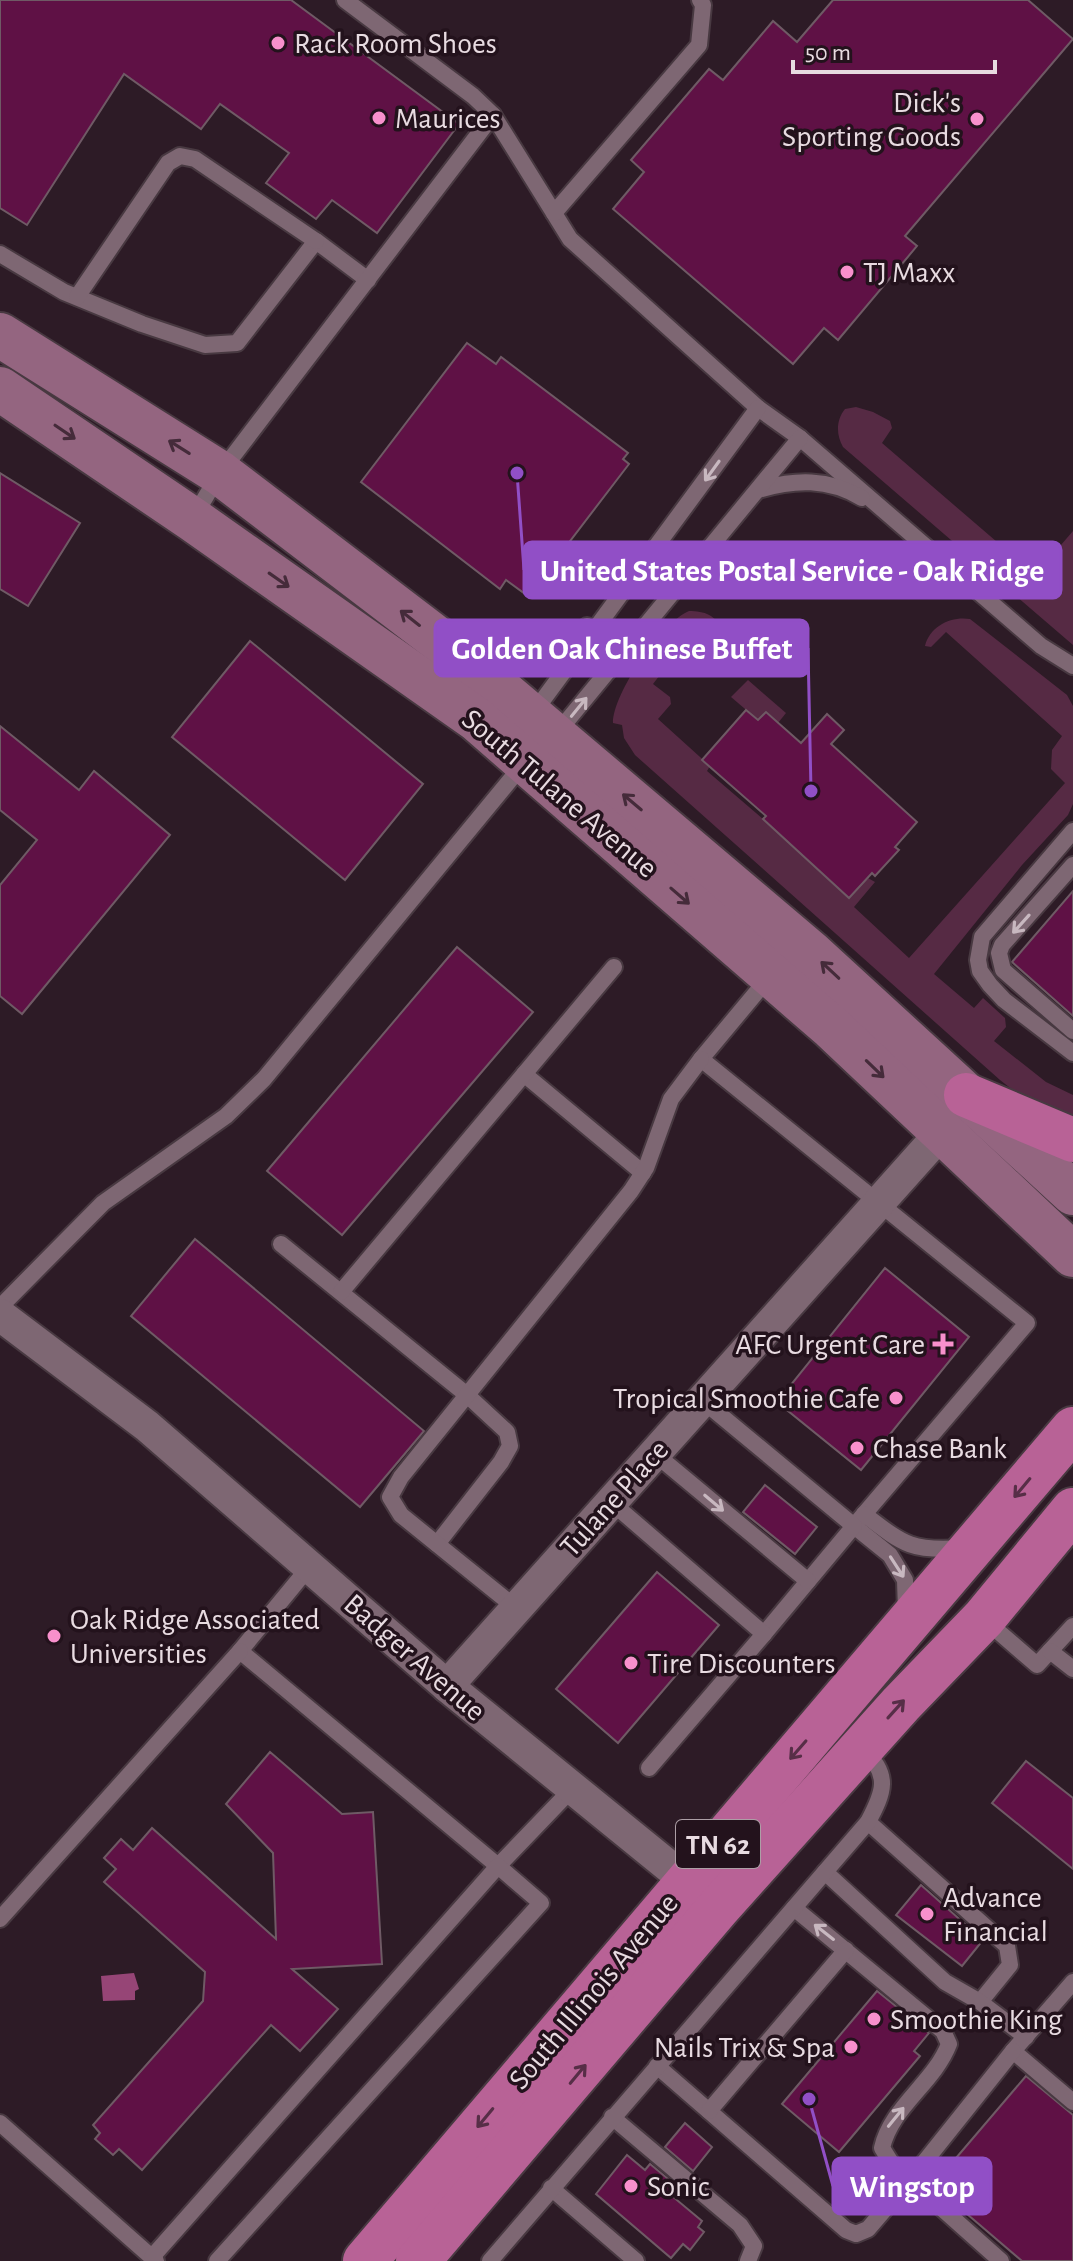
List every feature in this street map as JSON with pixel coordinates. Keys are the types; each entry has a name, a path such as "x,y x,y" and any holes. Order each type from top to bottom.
{"highway":[{"path":"966,1095 1073,1140"},
{"name":"South Illinois Avenue","path":"844,1732 906,1624 1073,1429"},
{"name":"South Illinois Avenue","path":"365,2261 703,1894 844,1732 984,1618 1073,1510"},
{"path":"1034,1556 1073,1521"},
{"name":"South Illinois Avenue","path":"418,2261 703,1894"}],"main road":[{"name":"South Tulane Avenue","path":"0,335 220,473 446,645 535,742 771,975 832,1028 1073,1255"},
{"name":"South Tulane Avenue","path":"0,389 192,519 476,719 535,742 810,952 1073,1193"}],"street":[{"name":"Tulane Place","path":"447,1686 942,1132"},
{"name":"Badger Avenue","path":"0,1315 147,1426 447,1686 703,1894"}],"lane":[{"path":"345,0 473,96 493,115 570,239 758,408 800,438 1041,646 1073,666"},
{"path":"554,213 699,45 703,5 700,0"},
{"path":"192,519 220,473 493,115"},
{"path":"77,297 168,163 180,156 195,159 368,280"},
{"path":"0,254 77,297 142,324 205,345 237,343 316,241"},
{"path":"535,742 627,585 758,408"},
{"path":"0,1307 103,1203 243,1101 274,1067 535,742 800,438"},
{"path":"756,491 786,481 820,482 852,492 887,513"},
{"path":"446,645 505,657 529,658 548,653 571,642 627,585"},
{"path":"1073,831 982,937 978,960 980,971 1004,1000 1073,1053"},
{"path":"1073,865 1002,945 999,953 1003,970 1073,1031"},
{"path":"341,1292 614,967"},
{"path":"516,1608 401,1515 390,1497 401,1477 643,1173 671,1099 771,975"},
{"path":"649,1768 1027,1323 701,1059"},
{"path":"524,1074 643,1173"},
{"path":"281,1244 467,1395 507,1432 510,1446 501,1462 437,1544"},
{"path":"702,1400 859,1520 900,1542 932,1550 972,1547"},
{"path":"654,1453 808,1581"},
{"path":"611,1502 764,1634"},
{"path":"859,1520 890,1555 905,1580 906,1624"},
{"path":"0,1919 240,1651 310,1566"},
{"path":"984,1618 1037,1665 1073,1626"},
{"path":"217,2261 541,1903 240,1651"},
{"path":"1050,1651 1073,1669"},
{"path":"490,2261 868,1822 883,1794 881,1773 875,1760 844,1732"},
{"path":"0,2123 154,2259 498,1866 572,1789"},
{"path":"868,1822 1007,1946 1010,1965 980,2002"},
{"path":"825,1872 945,1982 980,2002 1026,2037"},
{"path":"794,1908 943,2031 949,2044 943,2060 886,2131 882,2148 892,2164 1001,2261"},
{"path":"709,2111 846,1950"},
{"path":"657,2066 846,2230 856,2234 868,2229 1013,2051 1069,1994"},
{"path":"1013,2051 1073,2102"},
{"path":"612,2117 740,2225 754,2246 748,2261"},
{"path":"551,2188 636,2261"}],"shaded area":[{"path":"856,407 890,421 892,428 882,443 1026,567 1037,556 1048,560 1073,531 1073,645 843,447 838,433 840,418 845,409"},
{"path":"689,611 709,615 717,621 722,631 714,634 700,623 653,684 670,697 671,704 658,719 710,766 707,771 763,819 875,882 854,907 909,958 1065,783 1051,769 1052,750 1062,736 946,632 931,647 925,646 931,633 942,624 956,619 970,619 1067,695 1073,706 1073,804 1068,815 1022,865 934,974 974,1008 983,998 1005,1018 1006,1027 994,1041 1046,1082 1073,1095 1073,1120 1018,1094 1000,1080 635,755 624,738 622,725 613,723 621,694 653,643"},
{"path":"748,680 786,713 778,723 758,720 731,697"},
{"path":"134,1973 139,1989 135,1991 135,2000 103,2001 101,1976"}],"building":[{"path":"0,0 291,0 459,124 377,233 332,200 316,219 266,183 289,153 220,104 201,129 124,74 27,225 0,208"},
{"path":"833,0 1028,0 1073,39 905,236 917,246 838,340 824,328 793,364 613,209 644,172 631,160 709,69 723,80 773,21 797,42"},
{"path":"467,343 496,364 501,357 628,453 623,459 629,464 528,596 506,580 500,589 361,482"},
{"path":"0,473 80,523 28,606 0,589"},
{"path":"250,641 423,784 345,880 172,737"},
{"path":"746,710 758,720 766,712 801,743 827,714 844,730 831,744 917,822 895,847 899,850 849,898 763,819 766,816 702,760"},
{"path":"0,726 79,790 94,771 170,835 22,1014 0,996 0,885 37,840 0,810"},
{"path":"1073,891 1073,1016 1012,962"},
{"path":"457,947 533,1012 342,1235 267,1171"},
{"path":"195,1239 424,1431 360,1507 131,1316"},
{"path":"885,1268 969,1337 861,1470 777,1402"},
{"path":"765,1485 817,1527 795,1554 743,1512"},
{"path":"657,1572 719,1625 618,1743 556,1689"},
{"path":"270,1752 342,1814 373,1812 382,1964 292,1969 338,2009 300,2051 271,2025 142,2170 119,2149 113,2155 95,2139 100,2133 93,2125 203,2001 205,1972 104,1882 116,1869 104,1858 121,1839 133,1850 152,1828 276,1939 273,1853 226,1804"},
{"path":"1026,1761 1073,1798 1073,1869 992,1803"},
{"path":"921,1885 983,1940 962,1966 896,1915"},
{"path":"877,1991 929,2033 914,2051 920,2056 839,2152 782,2104"},
{"path":"1026,2076 1073,2115 1073,2261 1022,2261 933,2185"},
{"path":"685,2123 712,2147 693,2171 665,2147"},
{"path":"627,2155 645,2170 650,2164 679,2188 672,2196 702,2221 698,2227 704,2232 690,2250 683,2244 671,2258 596,2194"}],"place":[{"name":"Rack Room Shoes","path":"278,43"},
{"name":"Maurices","path":"379,118"},
{"name":"Dick's Sporting Goods","path":"977,119"},
{"name":"TJ Maxx","path":"847,272"},
{"name":"United States Postal Service - Oak Ridge","path":"517,473"},
{"name":"Golden Oak Chinese Buffet","path":"811,791"},
{"name":"AFC Urgent Care","path":"943,1344"},
{"name":"Tropical Smoothie Cafe","path":"896,1398"},
{"name":"Chase Bank","path":"857,1448"},
{"name":"Oak Ridge Associated Universities","path":"54,1636"},
{"name":"Tire Discounters","path":"631,1663"},
{"name":"Advance Financial","path":"927,1914"},
{"name":"Smoothie King","path":"874,2019"},
{"name":"Nails Trix & Spa","path":"851,2047"},
{"name":"Wingstop","path":"809,2099"},
{"name":"Sonic","path":"631,2186"}]}
